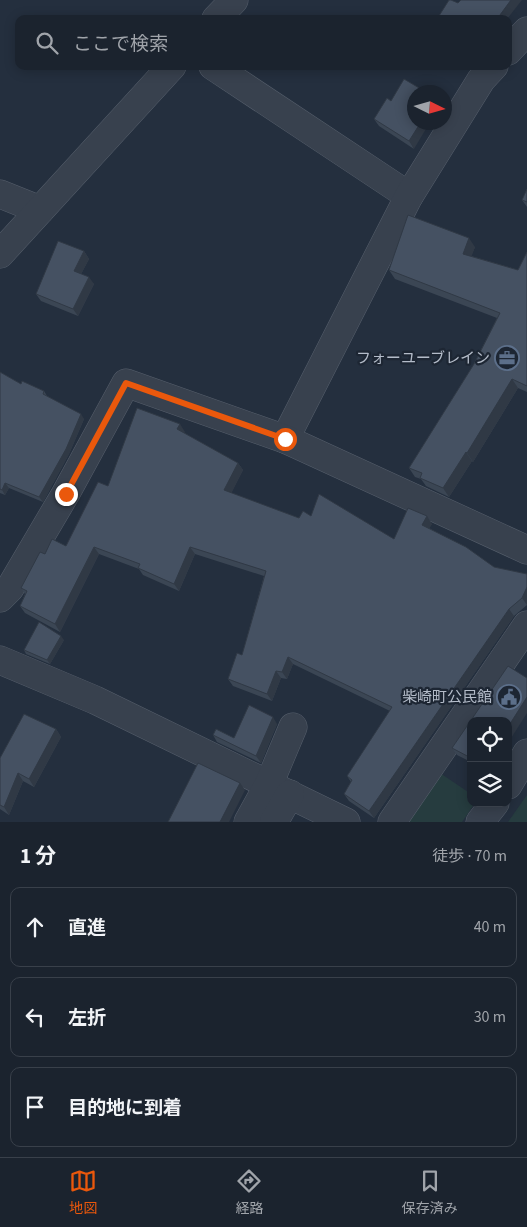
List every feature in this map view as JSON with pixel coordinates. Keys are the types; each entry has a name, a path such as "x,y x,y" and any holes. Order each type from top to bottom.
{"street":[{"path":"220,15 234,0"},
{"path":"512,47 527,31"},
{"path":"0,254 168,70"},
{"path":"219,70 409,196"},
{"path":"285,439 409,196 481,80 490,70"},
{"path":"0,194 40,210"},
{"path":"0,598 10,588 126,383 285,439 527,550"},
{"path":"392,822 527,625"},
{"path":"0,660 94,700 346,822"},
{"path":"274,822 279,789 293,727"},
{"path":"512,778 527,753"},
{"path":"248,822 279,789"},
{"path":"480,822 492,807"}],"green space":[{"path":"437,771 467,791 467,807 472,807 462,822 403,822"},
{"path":"527,795 527,822 508,822"}],"building":[{"path":"449,0 458,3 461,0 511,0 500,15 440,15"},
{"path":"404,79 414,85 407,85 407,130 416,130 409,141 374,119 387,98 391,101"},
{"path":"527,189 527,202 522,200"},
{"path":"408,215 469,238 463,254 518,270 527,252 527,386 512,379 467,453 443,488 420,478 422,473 409,468 474,364 500,313 389,270"},
{"path":"58,241 84,251 74,271 89,277 73,309 36,294"},
{"path":"0,372 21,384 22,381 44,391 43,394 81,414 66,449 39,497 5,483 2,490 0,489"},
{"path":"137,408 180,424 177,429 238,463 224,490 299,518 303,511 311,516 319,494 394,539 408,508 427,516 422,525 466,547 494,567 527,574 527,587 522,598 509,609 369,811 344,794 352,780 347,776 392,707 288,657 282,672 276,671 267,694 228,679 237,653 242,655 266,571 190,547 174,584 138,568 140,564 94,547 55,624 20,606 27,591 21,588 40,552 45,554 52,539 66,546 98,482 108,486"},
{"path":"39,622 61,636 47,660 24,650"},
{"name":"柴崎町公民館","path":"508,666 527,678 527,697 512,721 512,717 473,717"},
{"path":"249,705 273,717 256,756 213,735 216,729 234,738"},
{"path":"24,714 56,729 29,779 18,773 4,807 0,805 0,758"},
{"name":"柴崎町公民館","path":"467,726 467,756 452,748"},
{"path":"198,763 240,783 220,822 168,822"}],"place":[{"name":"フォーユーブレイン","path":"507,358"},
{"name":"柴崎町公民館","path":"509,697"}],"route":[{"path":"66,494 126,383 285,439"}]}
